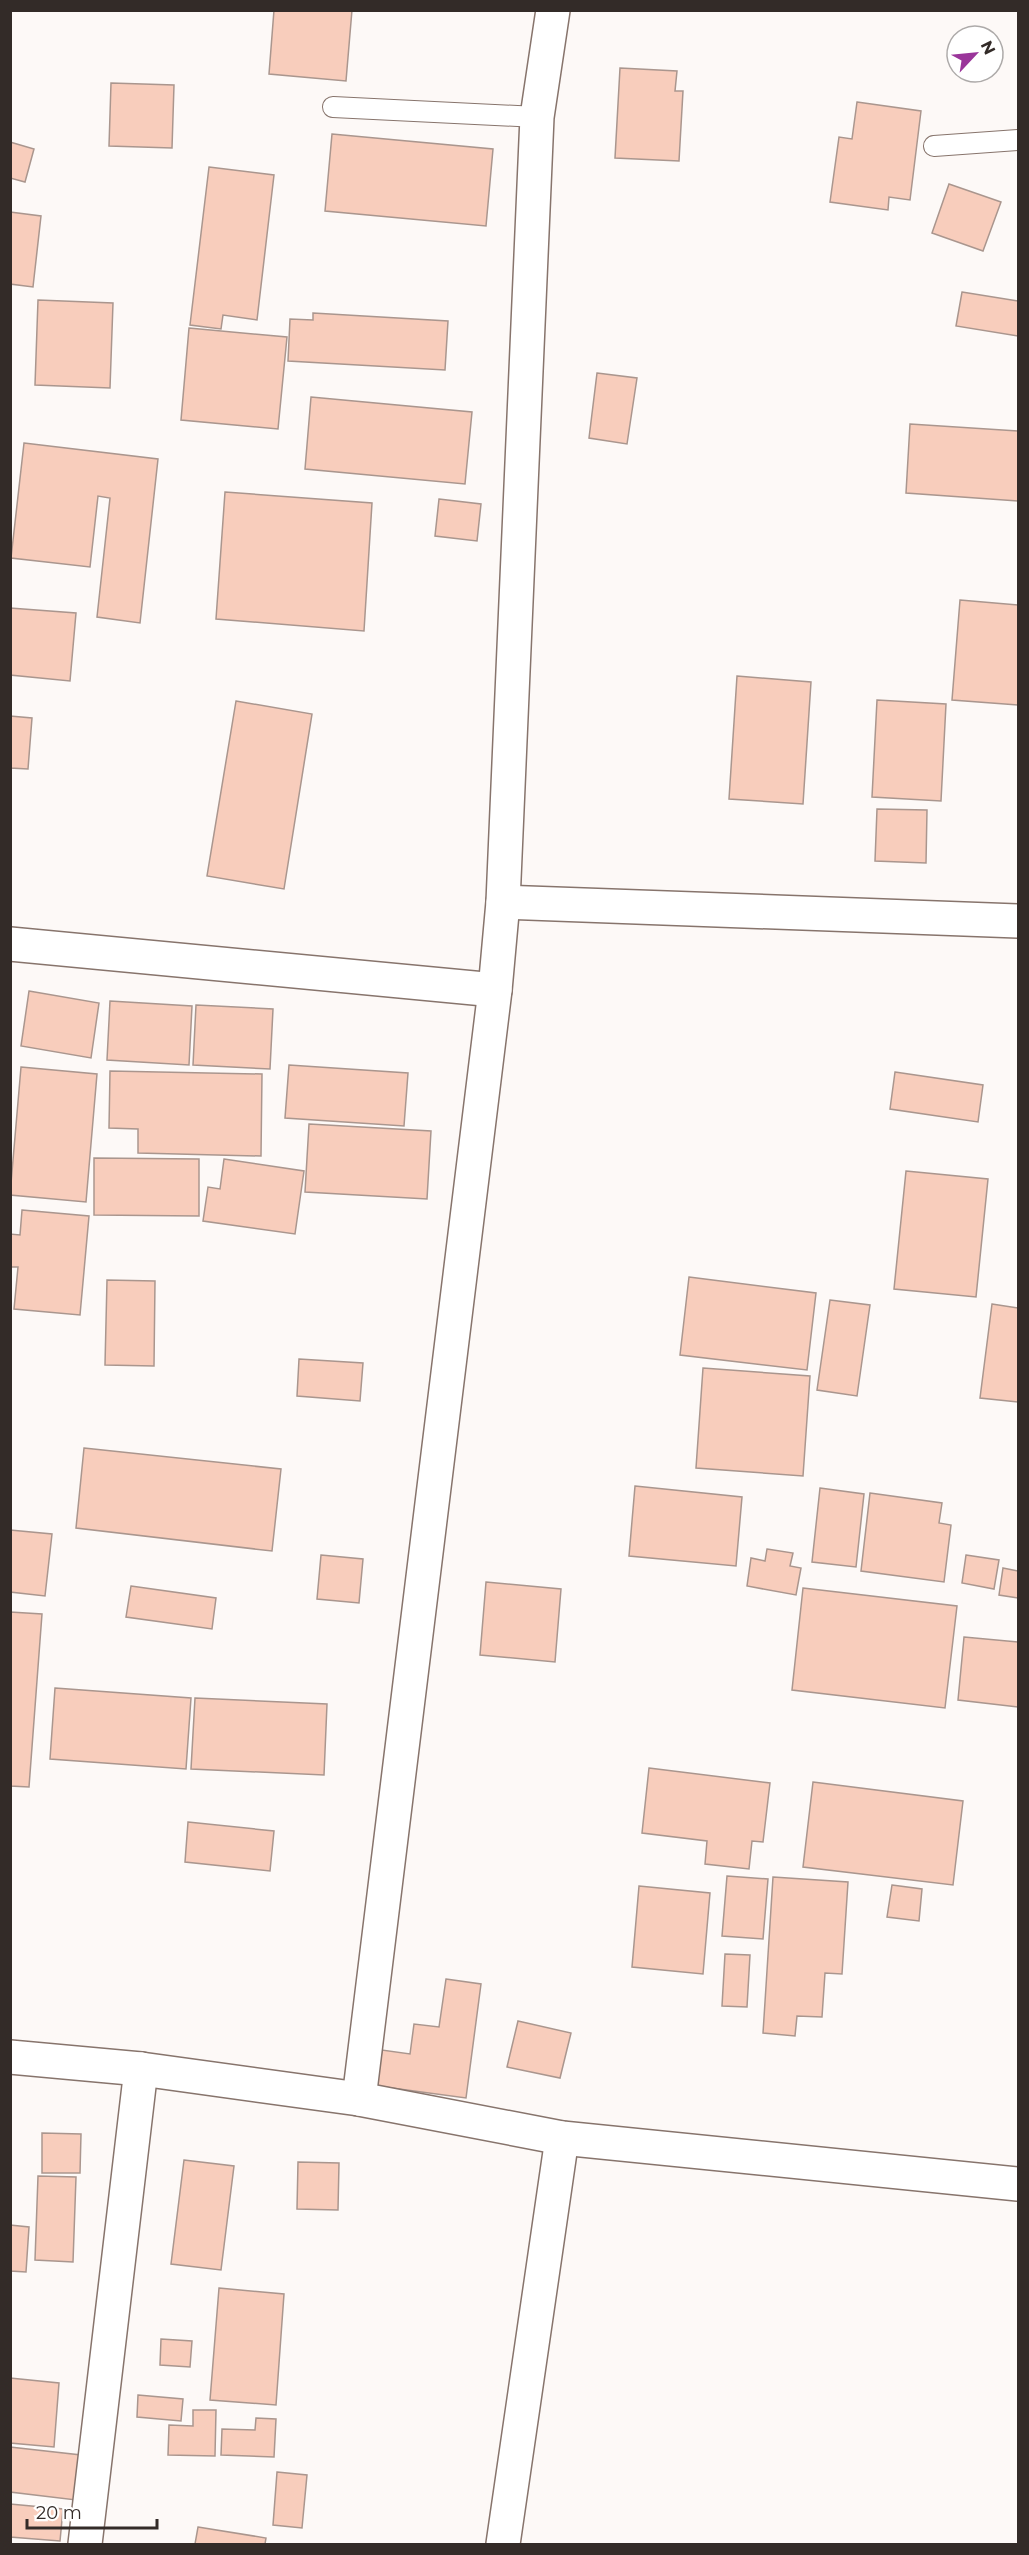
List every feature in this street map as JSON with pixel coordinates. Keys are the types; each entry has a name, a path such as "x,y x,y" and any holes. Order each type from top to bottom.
{"street":[{"path":"359,2099 495,990 503,902 537,117 553,10"},
{"path":"503,902 1018,921"},
{"path":"10,944 495,990"},
{"path":"10,2057 141,2070 359,2099 562,2138 1018,2184"},
{"path":"86,2544 141,2070"},
{"path":"503,2544 562,2138"}],"lane":[{"path":"333,107 537,117"},
{"path":"934,146 1018,140"}],"building":[{"path":"274,10 352,10 346,81 269,74"},
{"path":"620,68 677,71 675,91 683,91 679,161 615,158"},
{"path":"111,83 174,85 172,148 109,146"},
{"path":"857,102 921,111 910,200 889,197 888,210 830,202 839,137 852,139"},
{"path":"332,134 493,149 486,226 325,211"},
{"path":"10,142 34,149 25,182 10,178"},
{"path":"209,167 274,175 257,320 223,315 221,329 190,325"},
{"path":"949,184 1001,202 983,251 932,233"},
{"path":"10,212 41,216 33,287 10,284"},
{"path":"962,292 1018,301 1018,336 956,326"},
{"path":"38,300 113,303 110,388 35,385"},
{"path":"313,313 448,321 445,370 288,361 290,319 313,320"},
{"path":"189,328 287,337 278,429 181,420"},
{"path":"597,373 637,378 627,444 589,438"},
{"path":"311,397 472,412 465,484 305,469"},
{"path":"910,424 1018,431 1018,501 906,493"},
{"path":"24,443 158,459 140,623 97,617 110,498 98,496 90,567 11,558"},
{"path":"225,492 372,503 364,631 216,619"},
{"path":"439,499 481,504 477,541 435,536"},
{"path":"960,600 1018,605 1018,705 952,700"},
{"path":"10,608 76,613 70,681 10,675"},
{"path":"737,676 811,682 803,804 729,799"},
{"path":"877,700 946,704 941,801 872,797"},
{"path":"236,701 312,714 284,889 207,876"},
{"path":"10,716 32,718 28,769 10,768"},
{"path":"877,809 927,810 926,863 875,861"},
{"path":"29,991 99,1003 91,1058 21,1046"},
{"path":"110,1001 192,1006 189,1065 107,1060"},
{"path":"196,1005 273,1009 270,1069 193,1065"},
{"path":"289,1065 408,1073 404,1126 285,1118"},
{"path":"21,1067 97,1074 86,1202 10,1195"},
{"path":"110,1071 262,1074 261,1156 138,1153 138,1129 109,1128"},
{"path":"895,1072 983,1085 978,1122 890,1109"},
{"path":"309,1124 431,1131 427,1199 305,1192"},
{"path":"94,1158 199,1159 199,1216 94,1215"},
{"path":"224,1159 304,1171 295,1234 203,1221 208,1187 220,1189"},
{"path":"906,1171 988,1179 976,1297 894,1289"},
{"path":"22,1210 89,1216 80,1315 14,1309 18,1267 10,1267 10,1234 20,1235"},
{"path":"689,1277 816,1293 807,1370 680,1355"},
{"path":"107,1280 155,1281 154,1366 105,1365"},
{"path":"830,1300 870,1305 857,1396 817,1390"},
{"path":"992,1304 1018,1308 1018,1402 980,1398"},
{"path":"299,1359 363,1363 360,1401 297,1396"},
{"path":"703,1368 810,1376 803,1476 696,1468"},
{"path":"84,1448 281,1469 272,1551 76,1528"},
{"path":"635,1486 742,1497 736,1566 629,1556"},
{"path":"820,1488 864,1494 856,1567 812,1562"},
{"path":"870,1493 942,1503 939,1523 951,1525 944,1582 861,1571"},
{"path":"10,1530 52,1534 45,1596 10,1592"},
{"path":"767,1549 793,1553 790,1566 801,1568 796,1595 747,1586 751,1558 765,1561"},
{"path":"321,1555 363,1559 359,1603 317,1599"},
{"path":"966,1555 999,1560 994,1589 962,1583"},
{"path":"1003,1568 1018,1571 1018,1598 999,1595"},
{"path":"486,1582 561,1589 555,1662 480,1655"},
{"path":"131,1586 216,1598 212,1629 126,1617"},
{"path":"803,1588 957,1606 945,1708 792,1690"},
{"path":"10,1612 42,1614 29,1787 10,1786"},
{"path":"964,1637 1018,1642 1018,1707 958,1700"},
{"path":"55,1688 191,1698 186,1769 50,1759"},
{"path":"195,1698 327,1704 324,1775 191,1769"},
{"path":"649,1768 770,1783 763,1842 752,1841 749,1869 705,1864 707,1841 642,1833"},
{"path":"813,1782 963,1801 953,1885 803,1867"},
{"path":"188,1822 274,1831 270,1871 185,1862"},
{"path":"727,1876 768,1879 763,1939 722,1936"},
{"path":"773,1877 848,1882 842,1974 825,1973 822,2017 797,2016 795,2036 763,2033"},
{"path":"892,1885 922,1889 919,1921 887,1917"},
{"path":"639,1886 710,1893 703,1974 632,1967"},
{"path":"725,1954 750,1955 747,2007 722,2006"},
{"path":"446,1979 481,1984 466,2098 377,2086 382,2050 410,2054 414,2024 439,2027"},
{"path":"518,2021 571,2033 560,2078 507,2067"},
{"path":"42,2133 81,2134 80,2173 42,2173"},
{"path":"184,2160 234,2166 221,2270 171,2264"},
{"path":"298,2162 339,2163 338,2210 297,2209"},
{"path":"38,2176 76,2177 73,2262 35,2260"},
{"path":"10,2225 29,2227 26,2272 10,2271"},
{"path":"219,2288 284,2294 276,2405 210,2400"},
{"path":"161,2339 192,2341 190,2367 160,2365"},
{"path":"10,2378 59,2383 54,2447 10,2443"},
{"path":"138,2395 183,2399 181,2421 137,2417"},
{"path":"193,2410 216,2410 215,2456 168,2455 169,2425 193,2426"},
{"path":"256,2418 276,2419 274,2457 221,2455 222,2429 255,2430"},
{"path":"10,2447 81,2455 76,2500 10,2492"},
{"path":"277,2472 307,2475 302,2528 273,2525"},
{"path":"10,2504 63,2509 60,2541 10,2537"},
{"path":"198,2527 266,2538 265,2544 195,2544"}]}
